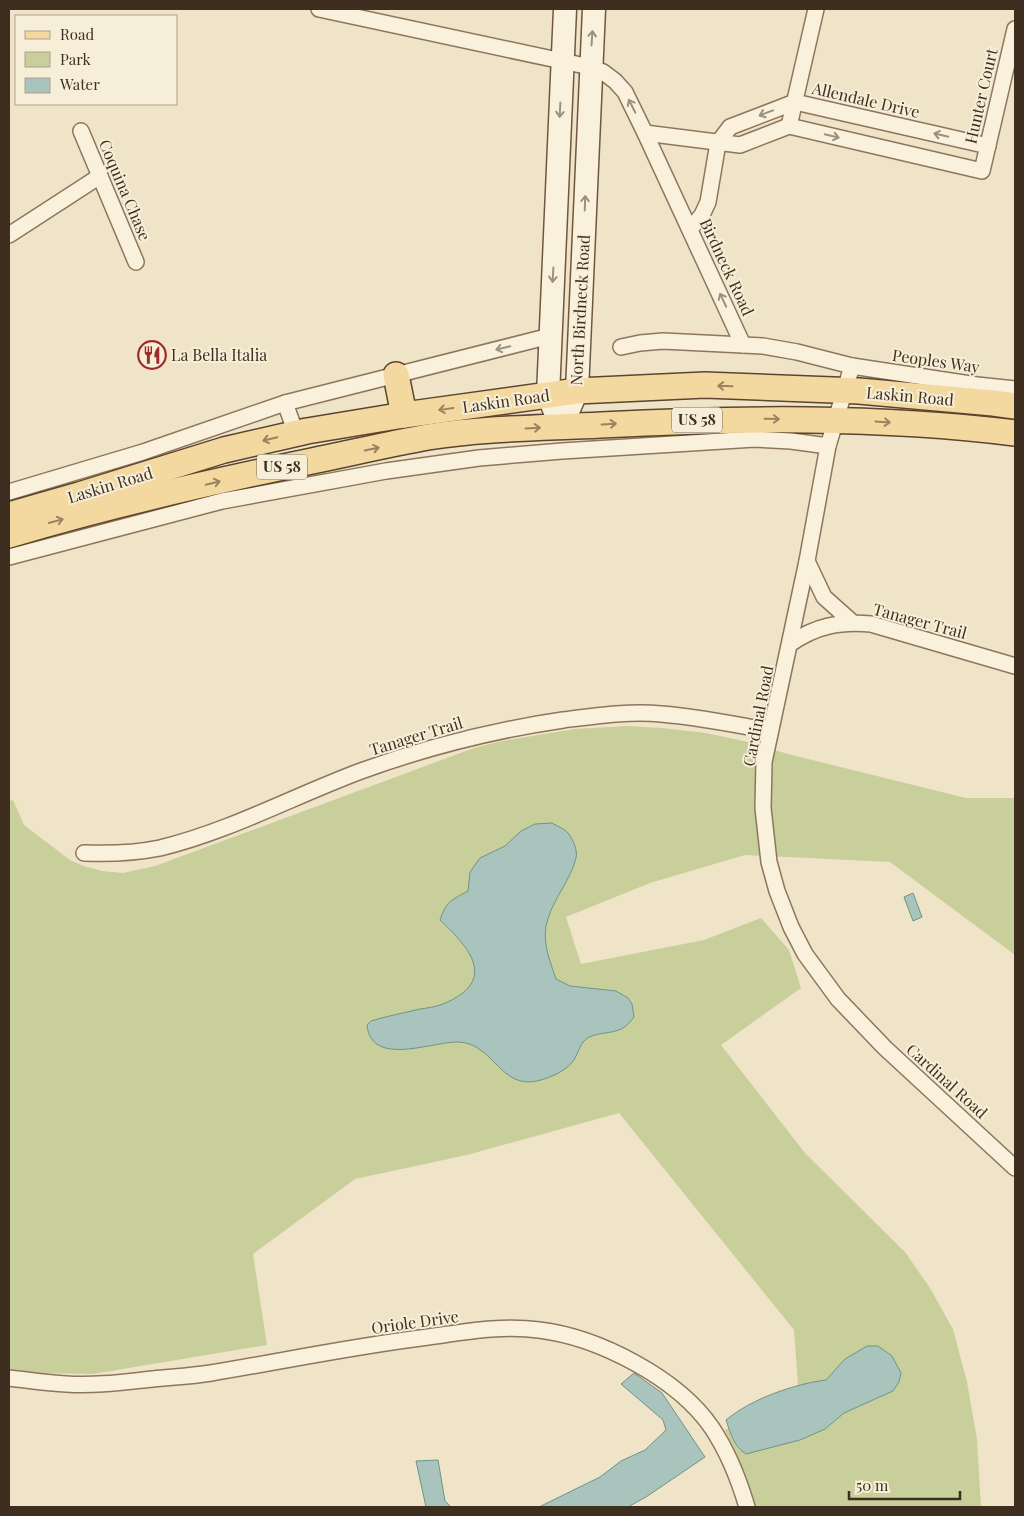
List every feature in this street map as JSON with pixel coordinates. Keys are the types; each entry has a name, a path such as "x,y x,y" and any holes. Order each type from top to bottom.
{"main road":[{"name":"North Birdneck Road","path":"561,439 548,395 565,9"},
{"name":"North Birdneck Road","path":"561,439 577,391 594,9"},
{"path":"396,375 404,415"},
{"name":"Laskin Road","path":"9,515 224,450 296,433 404,415 577,391 705,385 844,391 1015,406"},
{"name":"Laskin Road","path":"9,534 242,476 427,437 478,431 561,439 696,420 834,420 881,421 1015,432"}],"street":[{"name":"Birdneck Road","path":"319,9 590,67 603,72 615,81 624,92 645,133 743,345"},
{"path":"645,133 740,145 789,126 816,9"},
{"name":"Hunter Court","path":"789,126 982,171 1015,28"},
{"name":"Allendale Drive","path":"718,143 730,127 795,102 988,146"},
{"name":"Coquina Chase","path":"81,131 136,262"},
{"path":"690,229 702,215 708,202 718,143"},
{"path":"9,235 100,176"},
{"name":"Laskin Road","path":"9,492 143,452 285,403 550,336"},
{"path":"621,347 663,341 763,346 797,352 852,366 834,420"},
{"name":"Peoples Way","path":"852,366 1015,389"},
{"path":"285,403 296,433"},
{"name":"Cardinal Road","path":"834,420 807,561 764,762 764,808 769,862 777,891 805,954 838,1000 885,1048 1015,1168"},
{"name":"Laskin Road","path":"9,557 222,501 386,471 478,458 561,439 755,439 828,446"},
{"path":"807,561 824,597 852,622"},
{"name":"Tanager Trail","path":"790,644 819,628 837,623 852,622 871,624 1015,666"},
{"name":"Tanager Trail","path":"84,852 128,852 177,843 241,821 361,771 419,752 478,736 531,725 584,717 636,713 711,720 770,731"},
{"name":"Oriole Drive","path":"9,1378 68,1384 107,1384 209,1373 401,1341 487,1329 540,1330 600,1346 633,1361 657,1376 681,1395 712,1427 741,1485 748,1507"}],"green space":[{"path":"628,726 706,733 966,798 1015,798 1015,955 890,862 745,855 650,883 566,917 581,964 704,940 761,918 789,950 801,988 721,1045 805,1153 905,1252 930,1288 953,1329 967,1382 977,1439 981,1507 750,1507 746,1477 725,1430 799,1399 794,1330 619,1113 467,1155 355,1179 253,1254 267,1345 93,1374 9,1371 9,801 13,800 24,825 70,860 102,871 123,873 155,866 474,748 502,741 574,729"}],"water":[{"path":"552,823 568,833 575,845 576,852 573,867 552,908 546,926 546,946 556,979 570,986 616,991 628,998 632,1004 633,1019 619,1030 597,1034 588,1038 572,1062 564,1070 537,1081 524,1082 514,1079 481,1050 459,1042 405,1049 391,1049 379,1046 371,1038 367,1025 371,1021 440,1005 460,995 470,985 474,975 474,964 469,953 440,920 447,905 468,891 470,872 480,858 505,846 521,831 535,824"},
{"path":"913,893 922,917 913,921 904,897"},
{"path":"867,1346 878,1346 892,1356 901,1373 899,1382 893,1391 844,1413 825,1429 800,1440 746,1454 738,1447 726,1420 736,1412 760,1399 787,1389 826,1380 845,1359"},
{"path":"634,1373 662,1393 705,1457 628,1507 539,1507 600,1477 621,1461 645,1450 666,1430 663,1420 621,1384"},
{"path":"438,1460 445,1501 451,1507 426,1507 416,1461"}],"place":[{"name":"La Bella Italia","path":"152,355"}]}
